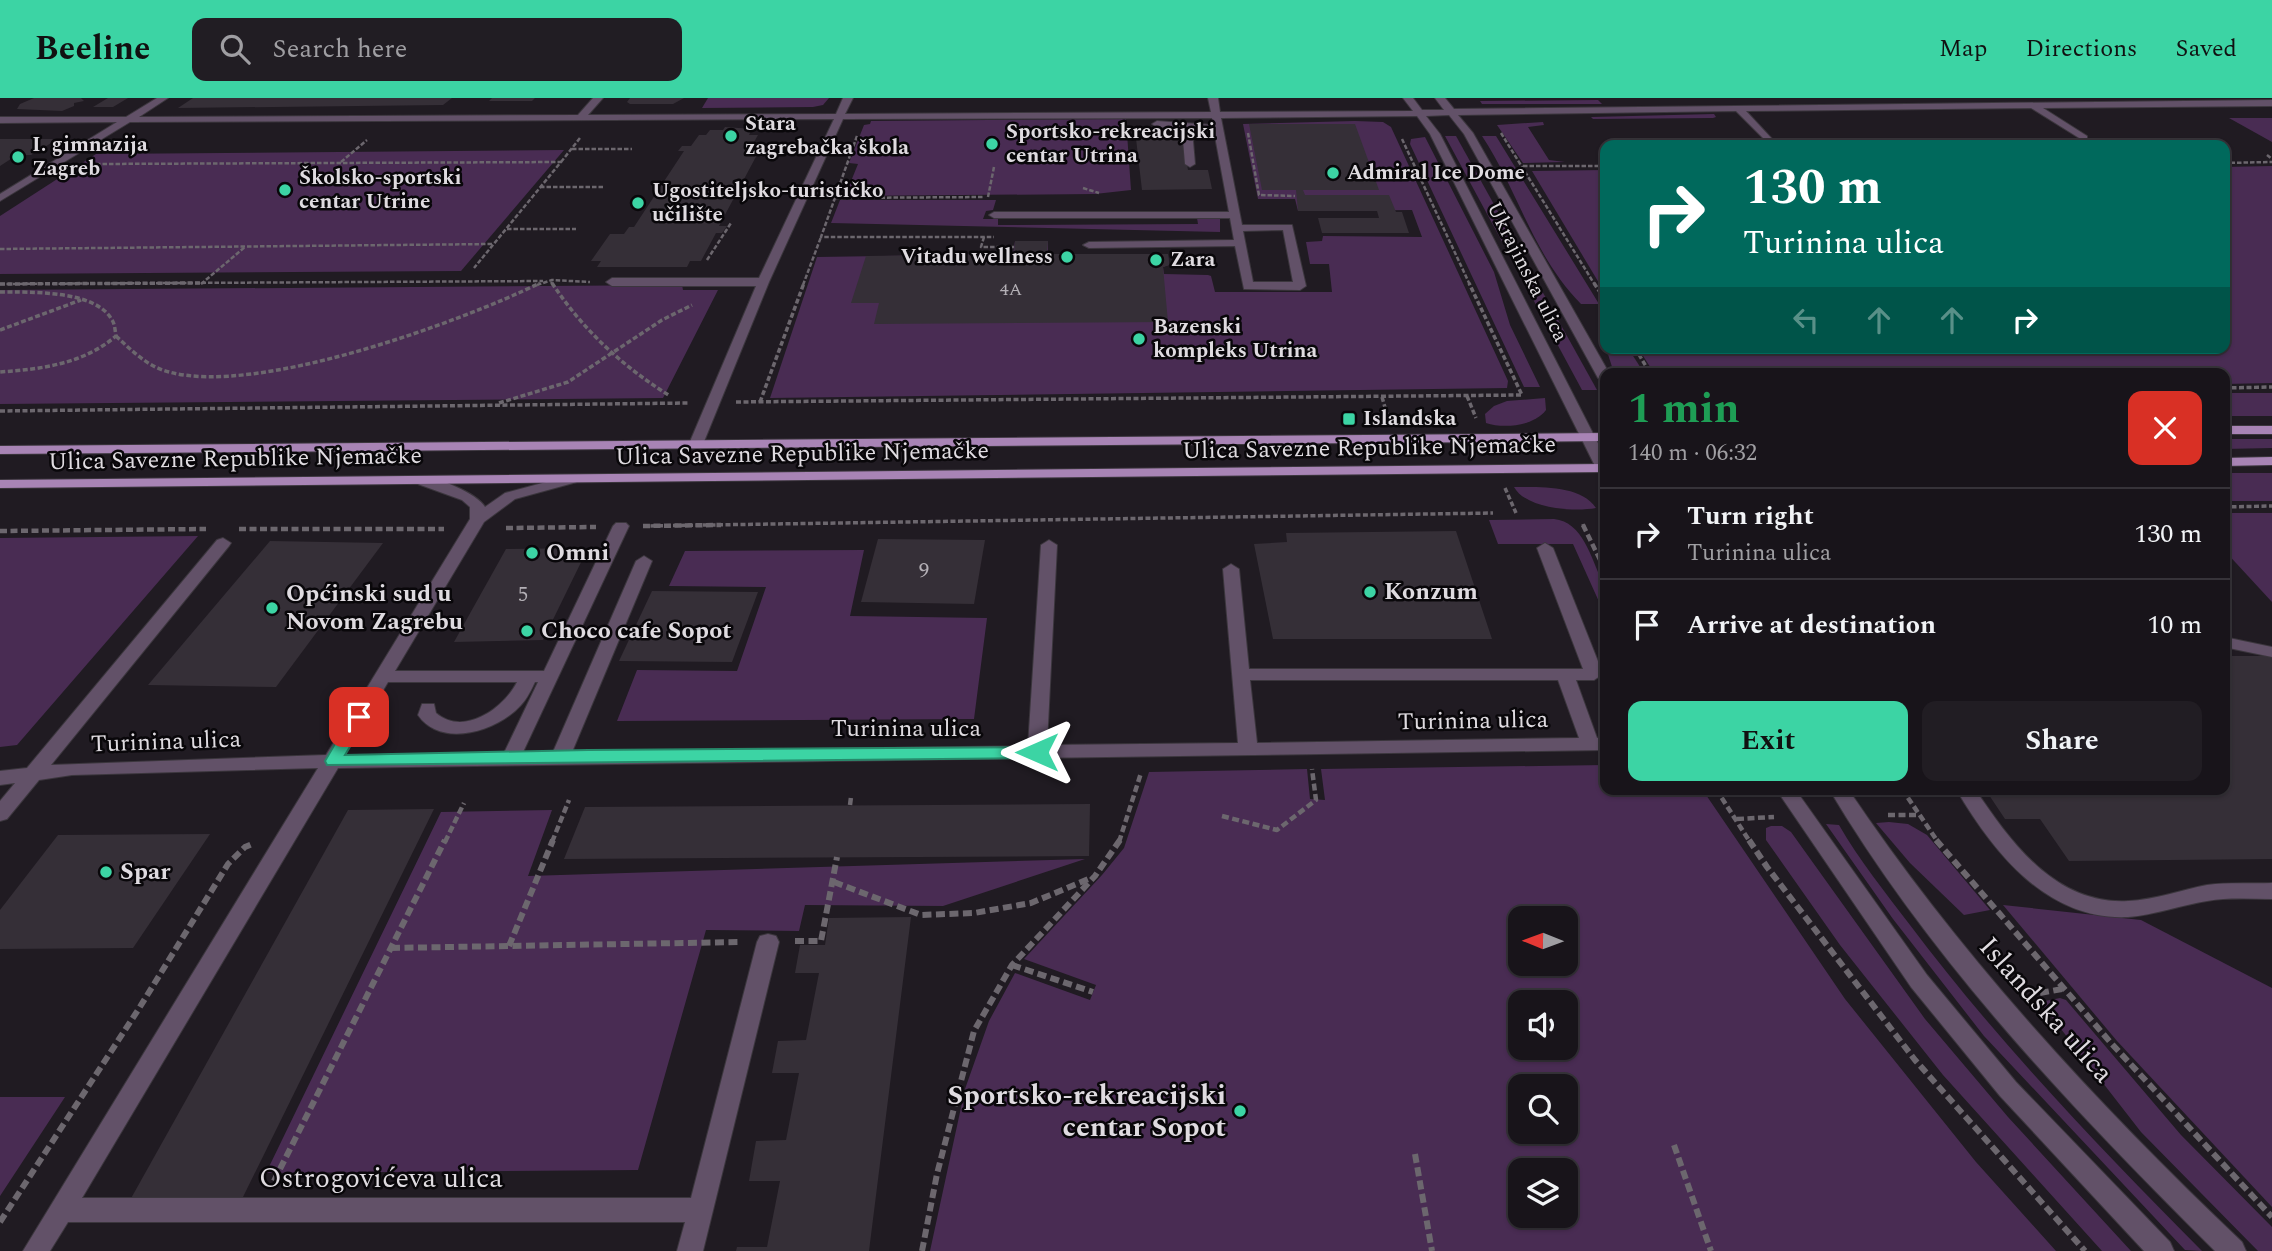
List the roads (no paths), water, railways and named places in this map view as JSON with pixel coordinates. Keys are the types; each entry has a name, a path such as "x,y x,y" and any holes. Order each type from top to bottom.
{"main road":[{"path":"2230,430 2272,429"},
{"name":"Ulica Savezne Republike Njemačke","path":"0,450 1600,437"},
{"path":"2230,462 2272,461"},
{"name":"Ulica Savezne Republike Njemačke","path":"0,484 1600,470"}],"street":[{"path":"0,198 163,98"},
{"path":"582,116 598,98"},
{"path":"696,444 763,282 848,98"},
{"path":"1213,98 1248,286 1300,286 1288,227 1238,228"},
{"name":"Ukrajinska ulica","path":"1408,98 1435,134 1600,462"},
{"name":"Ukrajinska ulica","path":"1440,98 1470,137 1600,369"},
{"path":"2022,98 2084,138"},
{"path":"0,120 1421,113 2272,103"},
{"path":"1738,108 1769,140"},
{"path":"1137,124 1219,128"},
{"path":"1187,127 1190,164"},
{"path":"994,215 1236,215"},
{"path":"1089,244 1241,243"},
{"path":"611,282 763,282"},
{"path":"36,1251 478,519 510,496 572,479"},
{"path":"420,480 467,497 478,506 478,519"},
{"path":"510,758 621,526"},
{"path":"0,814 224,534"},
{"path":"1037,752 1049,545"},
{"path":"1241,675 1594,674 1545,548"},
{"path":"560,757 644,561"},
{"path":"1231,569 1248,748"},
{"path":"2230,643 2272,652"},
{"path":"1565,674 1597,744"},
{"path":"428,708 427,715 439,725 473,725 506,710 516,702 529,676"},
{"path":"383,677 550,676"},
{"name":"Turinina ulica","path":"0,778 33,773 333,761 1597,744"},
{"path":"1789,795 1919,981 2008,1089 2161,1251"},
{"name":"Islandska ulica","path":"1842,795 1863,829 1957,957 2039,1051 2233,1251"},
{"path":"1969,795 2002,845 2033,877 2058,893 2086,902 2118,909 2154,906 2205,893 2272,891"},
{"path":"690,1251 768,942"},
{"name":"Ostrogovićeva ulica","path":"61,1210 700,1210"}],"place":[{"name":"Stara zagrebačka škola","path":"731,136"},
{"name":"Sportsko-rekreacijski centar Utrina","path":"992,144"},
{"name":"I. gimnazija Zagreb","path":"18,157"},
{"name":"Admiral Ice Dome","path":"1333,173"},
{"name":"Školsko-sportski centar Utrine","path":"285,190"},
{"name":"Ugostiteljsko-turističko učilište","path":"638,203"},
{"name":"Vitadu wellness","path":"1067,257"},
{"name":"Zara","path":"1156,260"},
{"name":"Bazenski kompleks Utrina","path":"1139,339"},
{"name":"Islandska","path":"1349,419"},
{"name":"Omni","path":"532,553"},
{"name":"Konzum","path":"1370,592"},
{"name":"Općinski sud u Novom Zagrebu","path":"272,608"},
{"name":"Choco cafe Sopot","path":"527,631"},
{"name":"Spar","path":"106,872"},
{"name":"Sportsko-rekreacijski centar Sopot","path":"1240,1111"}]}
